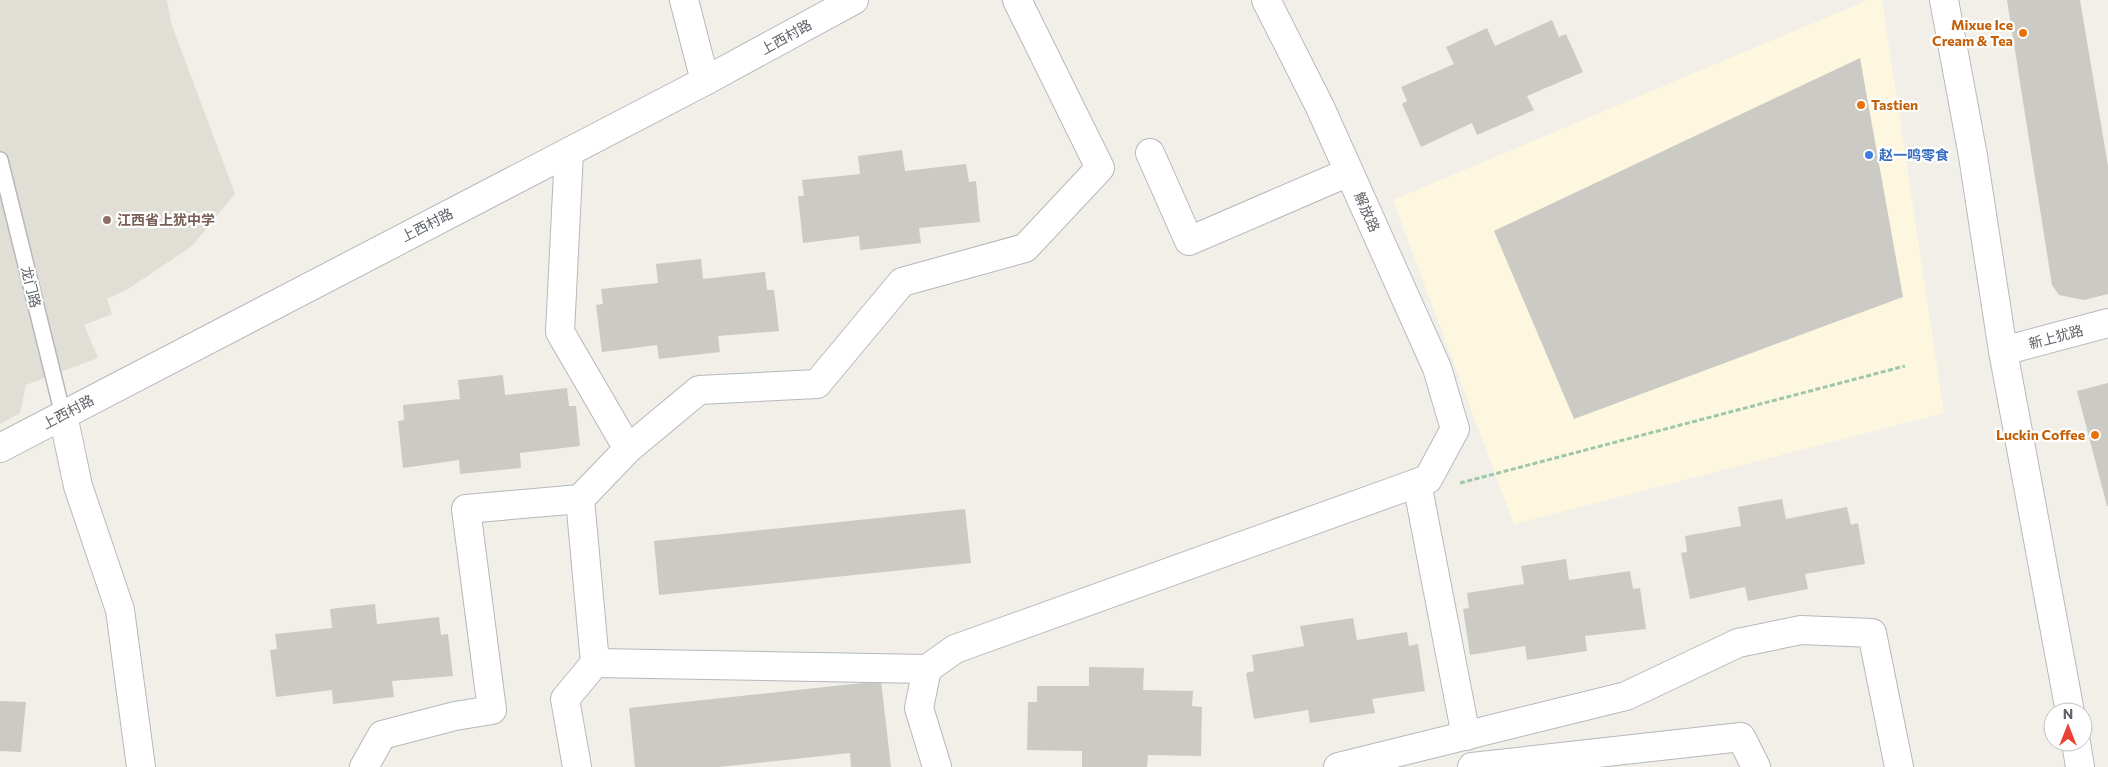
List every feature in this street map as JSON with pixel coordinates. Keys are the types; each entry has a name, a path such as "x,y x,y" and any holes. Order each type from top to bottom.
{"street":[{"path":"684,0 705,81"},
{"name":"上西村路","path":"0,448 705,81 854,0"},
{"path":"364,767 382,735 454,716 492,710 466,509 580,498 628,450 699,390 817,384 902,282 1025,248 1100,168 1017,0"},
{"name":"解放路","path":"1266,0 1320,107 1437,368 1456,429 1428,479 1417,483"},
{"path":"1944,0 1973,156 2003,351 2068,702"},
{"path":"569,152 560,332 628,450"},
{"path":"1150,152 1188,241 1349,172"},
{"name":"新上犹路","path":"2003,351 2108,323"},
{"path":"63,415 78,486 120,610 141,767"},
{"path":"595,663 927,670 955,649 1417,483 1466,736"},
{"path":"577,767 565,699 595,663 580,498"},
{"path":"1338,767 1626,696 1738,643 1801,630 1872,633 1899,767"},
{"path":"927,670 919,708 937,767"},
{"path":"1472,767 1540,764 1741,737 1756,767"},
{"path":"2078,752 2080,767"}],"lane":[{"name":"龙门路","path":"0,160 63,415"}],"path":[{"path":"1460,483 1905,366"}],"shaded area":[{"name":"江西省上犹中学","path":"0,0 167,0 171,23 235,194 192,246 128,289 107,299 112,314 84,325 98,358 26,385 20,413 0,424"},
{"path":"1868,0 1882,0 1944,413 1514,524 1393,200"}],"building":[{"path":"2007,0 2080,0 2108,166 2108,294 2084,300 2059,295 2052,285"},
{"path":"1552,20 1559,37 1566,34 1583,72 1527,96 1534,110 1477,135 1472,123 1421,147 1402,104 1407,101 1401,87 1454,64 1446,47 1487,28 1495,46"},
{"path":"1860,58 1903,297 1574,419 1494,231"},
{"path":"902,150 905,171 966,164 969,182 976,181 980,222 919,228 921,243 860,250 859,236 803,243 798,196 804,196 802,180 860,174 858,156"},
{"path":"701,259 703,279 765,272 767,290 774,290 779,331 718,336 720,352 659,359 657,345 602,352 596,305 603,304 601,289 658,283 656,264"},
{"path":"503,375 505,395 567,388 569,406 576,406 580,446 520,453 521,468 460,474 459,460 403,468 398,421 404,420 403,405 460,399 458,380"},
{"path":"2108,383 2108,506 2107,506 2077,391"},
{"path":"1782,499 1786,519 1847,507 1851,525 1858,523 1865,564 1805,574 1808,589 1748,601 1745,587 1690,599 1681,553 1687,552 1685,536 1741,526 1738,507"},
{"path":"965,509 971,563 659,595 654,541"},
{"path":"1566,559 1569,580 1630,571 1633,589 1640,588 1646,629 1585,636 1587,651 1527,660 1525,646 1470,655 1463,609 1469,608 1467,593 1524,584 1521,566"},
{"path":"375,604 377,624 439,617 441,635 448,634 453,676 392,681 394,697 333,704 332,690 276,697 270,650 277,649 275,634 332,628 330,609"},
{"path":"1353,618 1357,640 1407,632 1409,646 1418,644 1425,691 1372,699 1375,713 1310,723 1308,710 1254,719 1246,673 1254,671 1252,655 1304,646 1300,626"},
{"path":"1089,667 1144,668 1143,690 1193,691 1192,706 1202,707 1201,756 1148,755 1147,767 1082,767 1082,751 1027,750 1028,702 1037,702 1037,686 1089,686"},
{"path":"881,681 891,767 851,767 850,753 719,767 635,767 629,708"},
{"path":"0,701 26,702 21,752 0,751"}],"place":[{"name":"Mixue Ice Cream & Tea","path":"2023,33"},
{"name":"Tastien","path":"1861,105"},
{"name":"赵一鸣零食","path":"1869,155"},
{"name":"江西省上犹中学","path":"107,220"},
{"name":"Luckin Coffee","path":"2095,435"}]}
